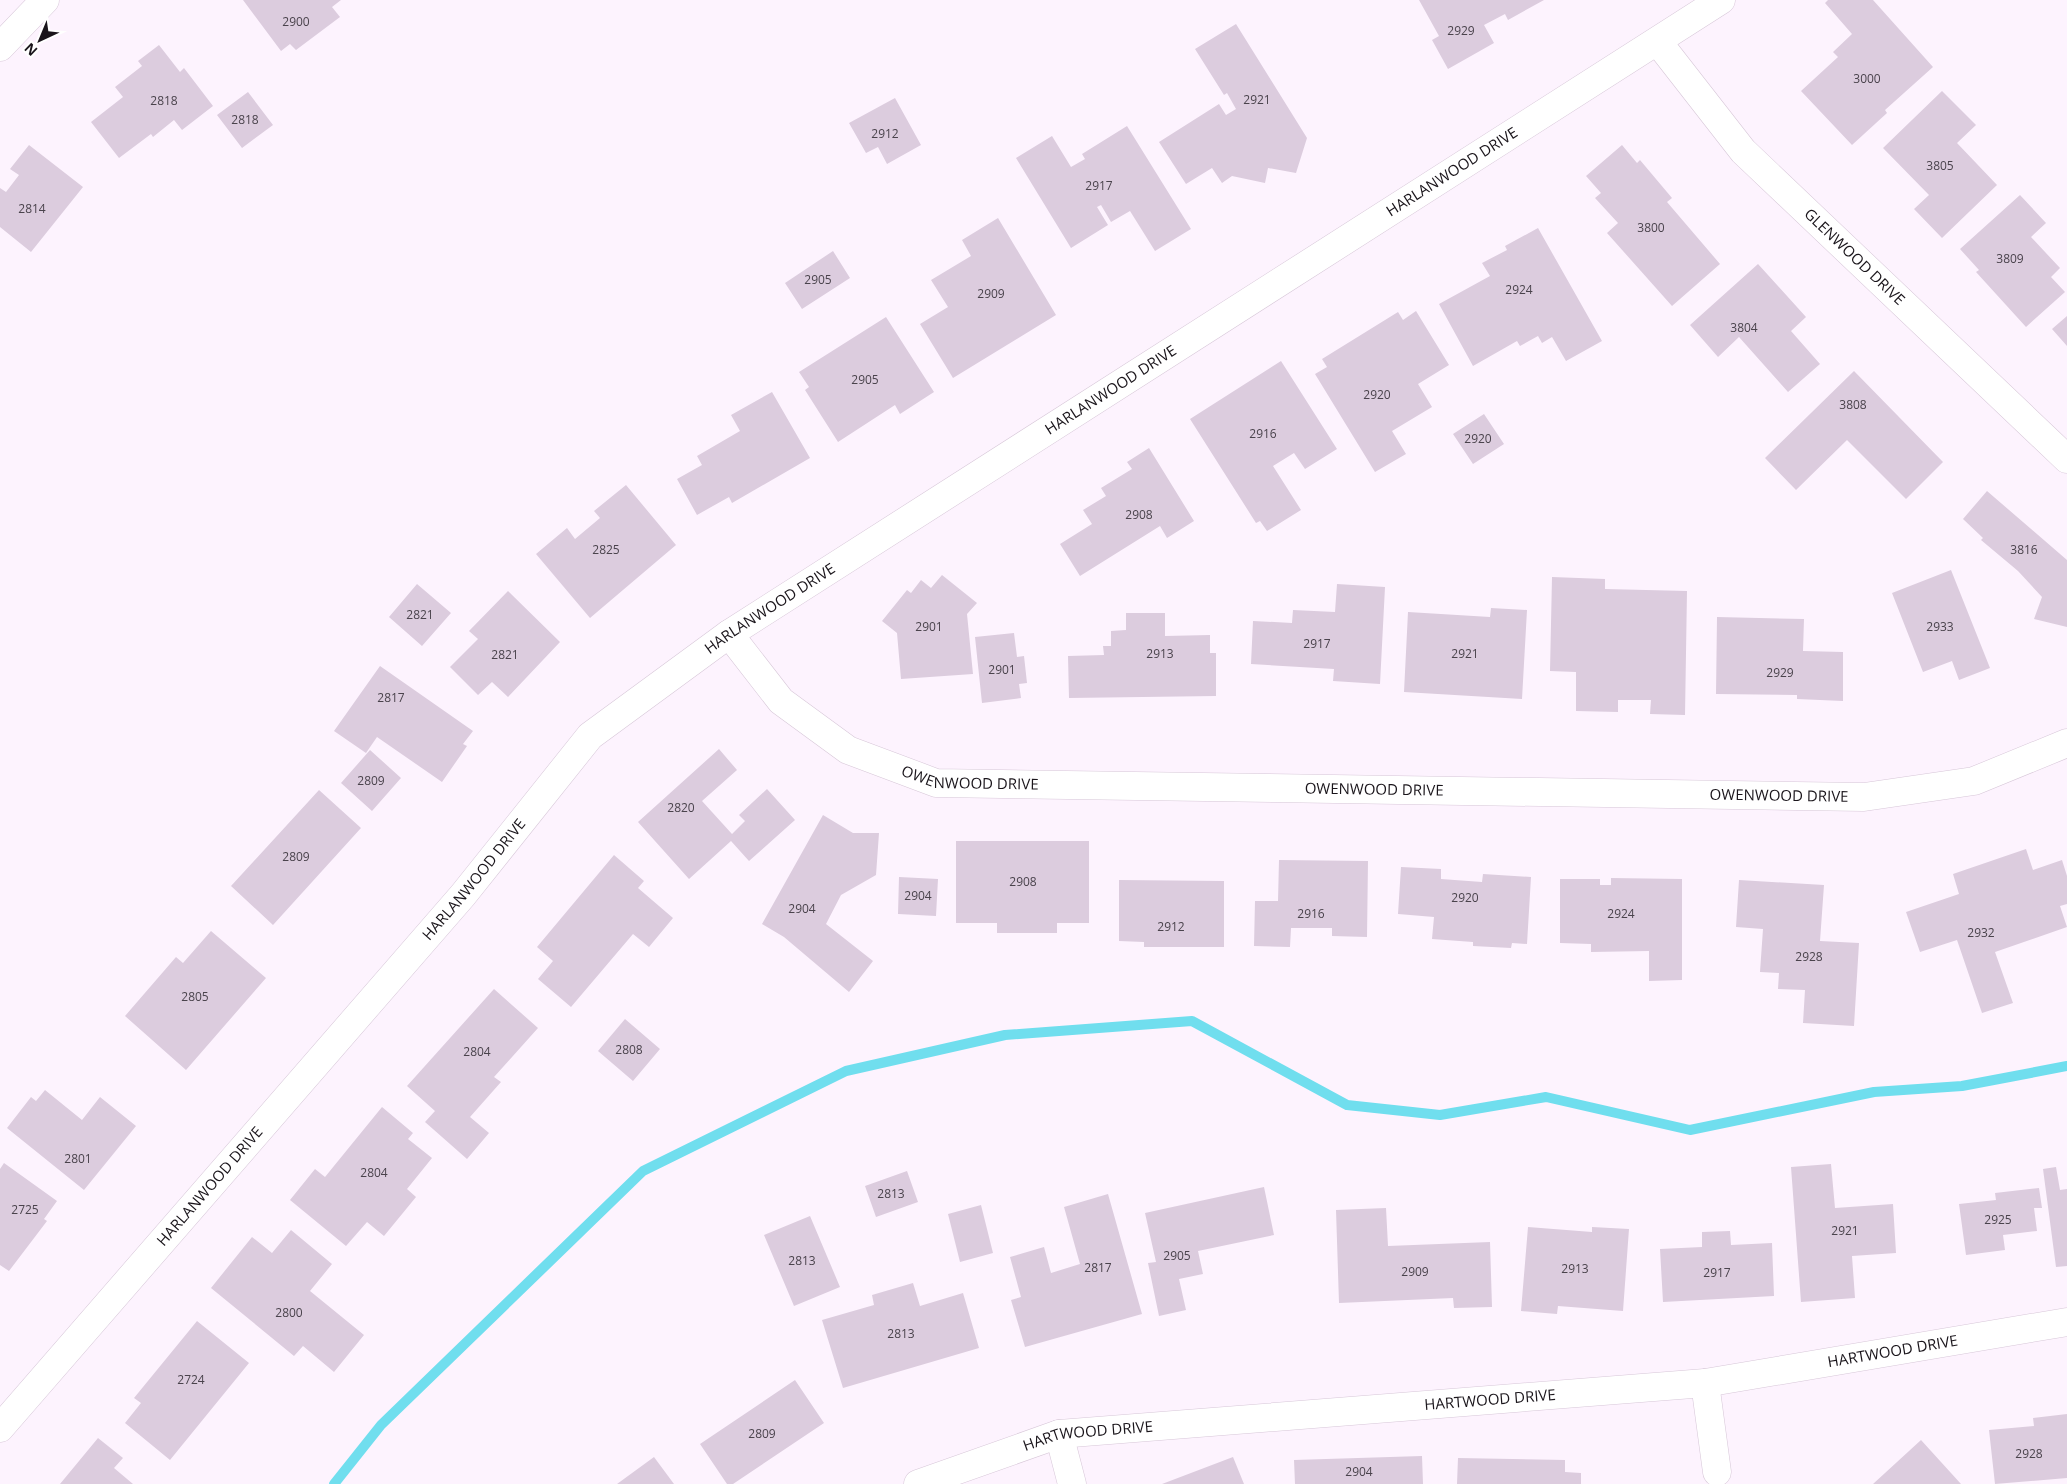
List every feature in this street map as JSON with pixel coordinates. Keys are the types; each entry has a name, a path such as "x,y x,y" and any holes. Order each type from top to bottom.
{"street":[{"path":"0,47 44,0"},
{"name":"HARLANWOOD DRIVE","path":"0,1428 463,895 590,736 729,634 1721,0"},
{"name":"GLENWOOD DRIVE","path":"1658,42 1743,151 2067,459"},
{"name":"OWENWOOD DRIVE","path":"729,634 780,700 848,750 936,783 1864,797 1974,781 2067,743"},
{"name":"HARTWOOD DRIVE","path":"918,1484 1059,1434 1705,1383 2067,1322"},
{"path":"1705,1383 1717,1472"},
{"path":"1059,1434 1072,1484"}],"building":[{"path":"243,0 341,0 332,7 340,17 296,50 290,44 281,51"},
{"path":"1419,0 1544,0 1508,20 1505,14 1484,25 1494,43 1448,69 1432,40 1439,36"},
{"path":"1828,0 1873,0 1933,67 1885,110 1887,113 1852,145 1801,91 1838,57 1833,52 1852,34 1825,3"},
{"path":"1236,24 1307,138 1296,173 1268,168 1265,183 1232,176 1222,183 1212,168 1186,184 1159,142 1219,104 1226,115 1236,109 1227,93 1224,95 1195,49"},
{"path":"159,45 180,72 184,68 213,106 182,130 174,120 153,137 151,134 119,158 91,122 123,97 115,87 142,66 138,61"},
{"path":"1942,91 1976,125 1957,143 1997,185 1942,238 1914,209 1929,195 1883,148"},
{"path":"248,92 273,125 242,148 217,115"},
{"path":"895,98 921,145 887,164 878,147 866,153 849,123"},
{"path":"1127,126 1191,229 1155,251 1130,211 1111,222 1101,205 1097,207 1108,225 1071,248 1016,158 1052,136 1071,167 1085,159 1082,154"},
{"path":"29,145 83,187 31,252 0,227 0,188 6,192 19,175 10,169"},
{"path":"1622,145 1637,163 1640,160 1672,198 1667,202 1720,264 1672,306 1607,233 1618,223 1595,198 1601,193 1586,176"},
{"path":"2020,195 2046,223 2031,237 2060,268 2051,277 2065,292 2026,327 1976,272 1979,270 1960,249"},
{"path":"998,218 1056,315 953,378 920,324 948,307 931,280 971,256 962,240"},
{"path":"1538,228 1602,341 1566,361 1552,337 1542,343 1538,336 1520,346 1517,341 1473,366 1439,304 1490,276 1482,263 1507,250 1505,246"},
{"path":"833,251 850,278 802,309 785,283"},
{"path":"1758,264 1806,317 1791,331 1820,364 1788,392 1739,337 1718,357 1690,325"},
{"path":"1416,311 1449,365 1418,384 1432,407 1392,431 1406,454 1375,472 1315,374 1327,367 1322,359 1398,312 1403,320"},
{"path":"2067,316 2067,346 2052,329"},
{"path":"886,317 934,392 900,414 895,405 838,442 805,390 809,387 799,372"},
{"path":"1281,361 1337,449 1305,469 1294,453 1273,466 1301,510 1267,531 1260,521 1256,523 1190,419"},
{"path":"1854,371 1943,462 1906,499 1847,440 1796,490 1765,458"},
{"path":"772,392 810,458 732,503 729,497 697,515 677,479 702,465 697,456 740,431 731,415"},
{"path":"1484,414 1504,444 1473,464 1453,434"},
{"path":"1149,448 1194,521 1167,538 1160,526 1080,576 1060,544 1092,524 1083,510 1106,496 1101,488 1132,469 1127,462"},
{"path":"626,485 676,545 590,618 536,554 567,528 575,539 600,518 594,511"},
{"path":"1987,491 2067,560 2067,627 2034,619 2042,597 2018,571 1981,540 1983,538 1963,519"},
{"path":"1951,570 1990,668 1959,680 1952,661 1923,672 1892,593"},
{"path":"942,575 977,603 967,614 973,674 901,679 897,633 882,621 907,590 911,593 921,580 931,588"},
{"path":"1552,577 1605,579 1605,589 1687,591 1685,715 1650,714 1651,700 1618,700 1618,712 1576,711 1576,672 1550,671"},
{"path":"417,584 451,613 422,646 389,617"},
{"path":"1337,584 1385,587 1380,684 1333,681 1334,669 1251,664 1253,621 1292,623 1293,610 1335,612"},
{"path":"508,591 560,642 508,697 492,682 478,695 450,667 478,639 469,631"},
{"path":"1491,608 1527,610 1522,699 1404,692 1408,612 1490,617"},
{"path":"1126,613 1165,613 1165,636 1210,635 1210,653 1216,653 1216,696 1069,698 1068,656 1104,655 1103,646 1111,646 1111,631 1126,630"},
{"path":"1717,617 1804,619 1803,651 1843,652 1843,701 1797,699 1797,695 1716,694"},
{"path":"1014,633 1017,657 1024,656 1027,683 1019,684 1021,698 982,703 975,637"},
{"path":"380,666 473,731 463,744 467,746 442,782 377,737 366,753 334,731"},
{"path":"719,749 737,770 702,801 732,834 745,821 739,815 767,789 795,820 749,861 731,841 689,879 638,822"},
{"path":"370,750 401,778 372,811 341,783"},
{"path":"319,790 361,828 273,925 231,886"},
{"path":"823,815 853,833 879,833 876,875 841,895 826,924 873,961 849,992 784,937 762,924"},
{"path":"956,841 1089,841 1089,923 1057,923 1057,933 997,933 997,923 956,923"},
{"path":"2026,849 2033,870 2062,860 2067,876 2067,904 2060,906 2067,927 1995,952 2013,1003 1982,1013 1957,940 1920,952 1906,912 1959,894 1953,874"},
{"path":"614,855 644,881 638,888 673,918 649,947 633,934 571,1007 538,979 553,961 537,947"},
{"path":"1279,860 1368,861 1367,937 1332,936 1332,928 1291,928 1290,947 1254,946 1255,901 1278,901"},
{"path":"1401,867 1441,869 1441,879 1482,882 1483,874 1531,877 1527,944 1512,943 1511,948 1473,946 1473,942 1432,939 1434,917 1398,914"},
{"path":"899,877 938,879 936,916 898,914"},
{"path":"1611,878 1682,879 1682,980 1649,981 1649,951 1591,952 1591,944 1560,943 1560,879 1600,879 1600,885 1611,885"},
{"path":"1119,880 1224,881 1224,947 1144,947 1144,942 1119,941"},
{"path":"1739,880 1824,885 1820,941 1859,943 1854,1026 1803,1023 1805,990 1778,989 1779,973 1760,972 1763,929 1736,927"},
{"path":"211,931 266,978 186,1070 125,1016 176,957 183,963"},
{"path":"494,989 538,1028 494,1077 501,1082 470,1117 489,1133 467,1159 425,1122 435,1111 407,1086"},
{"path":"625,1019 660,1049 633,1081 598,1051"},
{"path":"45,1090 82,1120 100,1097 136,1126 84,1190 7,1128 31,1097 36,1101"},
{"path":"382,1107 413,1133 408,1139 432,1158 407,1189 416,1197 384,1236 367,1222 346,1246 290,1200 315,1169 325,1177"},
{"path":"4,1163 57,1201 44,1219 47,1221 9,1271 0,1265 0,1169"},
{"path":"1831,1164 1835,1208 1893,1204 1896,1253 1852,1256 1855,1298 1801,1302 1791,1167"},
{"path":"2056,1167 2060,1190 2067,1189 2067,1266 2056,1267 2043,1169"},
{"path":"907,1171 918,1202 876,1217 865,1186"},
{"path":"1264,1187 1274,1235 1198,1251 1203,1274 1179,1279 1186,1310 1159,1316 1148,1263 1156,1262 1145,1213"},
{"path":"2039,1188 2042,1208 2034,1208 2037,1231 2003,1235 2005,1250 1966,1255 1959,1204 1996,1200 1995,1193"},
{"path":"1108,1194 1142,1314 1025,1347 1011,1300 1021,1297 1010,1257 1044,1247 1051,1273 1080,1264 1064,1207"},
{"path":"981,1205 993,1253 960,1262 948,1214"},
{"path":"1386,1208 1388,1246 1490,1242 1492,1307 1454,1308 1453,1298 1339,1303 1336,1210"},
{"path":"810,1216 840,1287 794,1306 764,1235"},
{"path":"1528,1227 1592,1232 1592,1227 1629,1229 1623,1311 1558,1306 1557,1314 1521,1311"},
{"path":"291,1230 332,1264 310,1291 364,1335 334,1372 303,1346 294,1356 211,1288 252,1237 272,1253"},
{"path":"1730,1231 1731,1245 1772,1243 1774,1296 1663,1302 1660,1249 1702,1247 1702,1232"},
{"path":"913,1283 920,1306 963,1293 979,1348 843,1388 822,1320 874,1305 872,1295"},
{"path":"197,1321 249,1363 170,1460 125,1423 141,1403 134,1398"},
{"path":"795,1380 824,1423 733,1484 727,1484 700,1444"},
{"path":"2067,1414 2067,1478 1995,1484 1989,1430 2034,1426 2033,1418"},
{"path":"98,1438 123,1458 114,1468 133,1484 60,1484"},
{"path":"1921,1440 1961,1484 1873,1484"},
{"path":"1422,1456 1423,1484 1295,1484 1294,1460"},
{"path":"654,1457 674,1484 617,1484"},
{"path":"1233,1457 1244,1484 1162,1484"},
{"path":"1458,1458 1565,1460 1565,1472 1581,1473 1581,1484 1457,1484"}],"waterway":[{"path":"334,1484 381,1425 643,1171 846,1071 1005,1035 1192,1021 1347,1105 1440,1115 1546,1097 1690,1130 1874,1092 1962,1086 2067,1066"}]}
